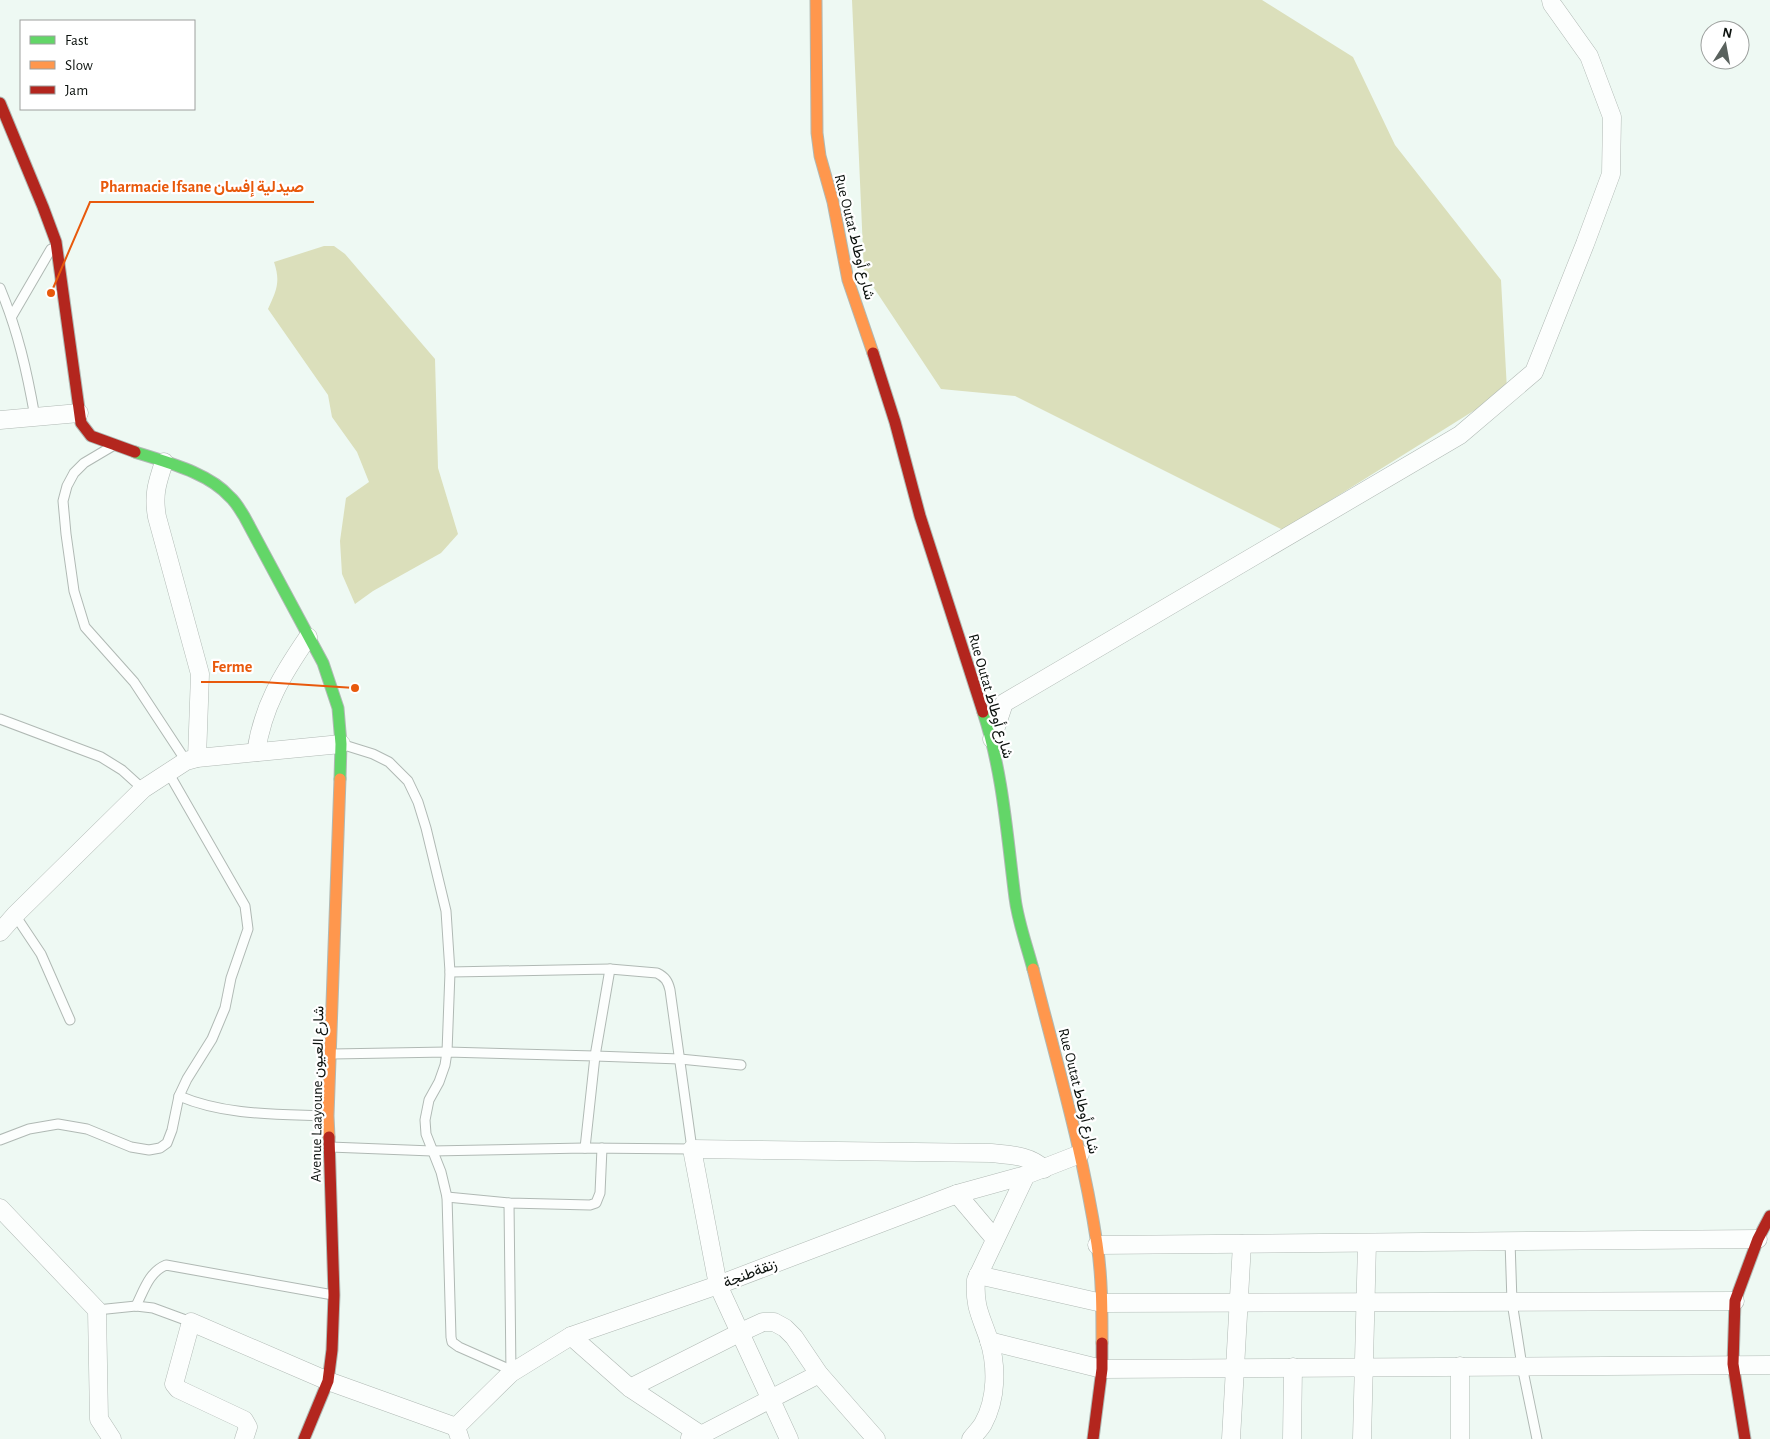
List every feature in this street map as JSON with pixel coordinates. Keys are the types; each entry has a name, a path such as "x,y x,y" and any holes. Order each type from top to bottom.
{"street":[{"name":"Rue Outat شارع أوطاط","path":"816,0 817,133 820,156 833,202 848,280 895,422 920,516 992,739 1010,849 1014,900 1080,1154 1097,1246 1102,1303 1102,1369 1093,1439"},
{"path":"992,739 1004,703 1460,435 1534,372 1612,174 1612,118 1589,56 1551,0"},
{"name":"Avenue Laayoune شارع العيون","path":"0,103 48,217 56,242 81,423 91,436 113,446 164,462 210,481 230,496 244,516 323,663 338,708 341,744 328,1116 334,1295 332,1350 328,1381 304,1439"},
{"path":"0,420 79,412"},
{"path":"164,462 156,488 157,517 200,674 191,760"},
{"path":"256,752 259,731 272,695 283,674 308,636"},
{"path":"0,932 15,914 143,789 168,772 191,760 341,744"},
{"path":"789,1439 718,1285 692,1149 992,1153 1031,1159 1044,1169"},
{"name":"زنقةطنجة","path":"458,1433 511,1372 571,1336 718,1285 957,1194 1026,1175 1080,1154"},
{"path":"971,1439 983,1424 994,1385 994,1362 989,1341 977,1308 975,1296 976,1280 1026,1175"},
{"path":"957,1194 995,1239"},
{"path":"0,1208 96,1310 99,1419 112,1439"},
{"path":"1745,1439 1733,1364 1735,1301 1758,1239 1770,1216"},
{"path":"1097,1246 1758,1239"},
{"path":"1362,1439 1367,1243"},
{"path":"1231,1439 1242,1244"},
{"path":"978,1275 1102,1303 1735,1301"},
{"path":"244,1439 248,1427 244,1420 178,1389 174,1384 191,1322 328,1381 458,1433"},
{"path":"630,1388 740,1332 763,1322 774,1322 785,1328 794,1337 819,1374 876,1439"},
{"path":"571,1336 630,1388 698,1438 819,1374"},
{"path":"989,1341 1102,1369 1770,1365"},
{"path":"1460,1366 1460,1439"},
{"path":"1292,1439 1293,1368"}],"lane":[{"path":"12,316 56,242"},
{"path":"0,288 12,316 25,363 35,417"},
{"path":"113,446 84,463 74,473 67,486 63,501 74,591 85,627 134,682 191,760"},
{"path":"0,719 101,757 122,770 143,789"},
{"path":"341,744 373,754 389,762 408,781 418,802 446,911 450,972 448,1052 439,1082 429,1100 425,1120 426,1134 441,1172 446,1198 452,1342 511,1372 509,1202"},
{"path":"0,1140 28,1129 58,1124 87,1129 131,1147 149,1150 160,1148 167,1143 172,1130 179,1096 218,1027 225,1008 230,978 248,929 245,906 168,772"},
{"path":"15,914 41,954 70,1020"},
{"path":"328,1147 432,1151 585,1148 692,1149 670,990 664,976 657,972 610,969 450,972"},
{"path":"585,1148 595,1056 610,969"},
{"path":"331,1054 448,1052 680,1059 741,1065"},
{"path":"179,1096 234,1112 328,1116"},
{"path":"446,1198 590,1205 596,1203 600,1193 602,1148"},
{"path":"1510,1242 1512,1302 1522,1366 1538,1439"},
{"path":"136,1306 152,1274 158,1268 166,1265 334,1295"},
{"path":"96,1310 136,1306 153,1308 191,1322"}],"green space":[{"path":"852,0 1262,0 1353,57 1395,145 1501,280 1507,390 1283,530 1015,396 941,389 864,273"},
{"path":"324,246 334,246 345,254 435,359 438,468 458,534 441,553 373,591 355,604 342,574 340,541 346,498 369,482 357,452 332,417 328,395 268,309 277,287 274,262"}],"traffic: fast":[{"path":"135,452 186,469 210,481 221,488 232,499 244,516 323,663 338,708 341,744 340,779"},
{"path":"983,712 1000,781 1016,907 1033,969"}],"traffic: slow":[{"path":"816,0 817,133 820,156 833,202 848,280 873,353"},
{"path":"329,1137 328,1116 340,779"},
{"path":"1033,969 1068,1106 1091,1209 1100,1268 1102,1343"}],"traffic: jam":[{"path":"0,103 56,242 81,423 91,436 135,452"},
{"path":"873,353 895,422 920,516 983,712"},
{"path":"304,1439 328,1381 332,1350 334,1295 329,1137"},
{"path":"1745,1439 1733,1364 1735,1301 1758,1239 1770,1216"},
{"path":"1093,1439 1102,1369 1102,1343"}],"place":[{"name":"Pharmacie Ifsane صيدلية إفسان","path":"51,293"},
{"name":"Ferme","path":"355,688"}]}
